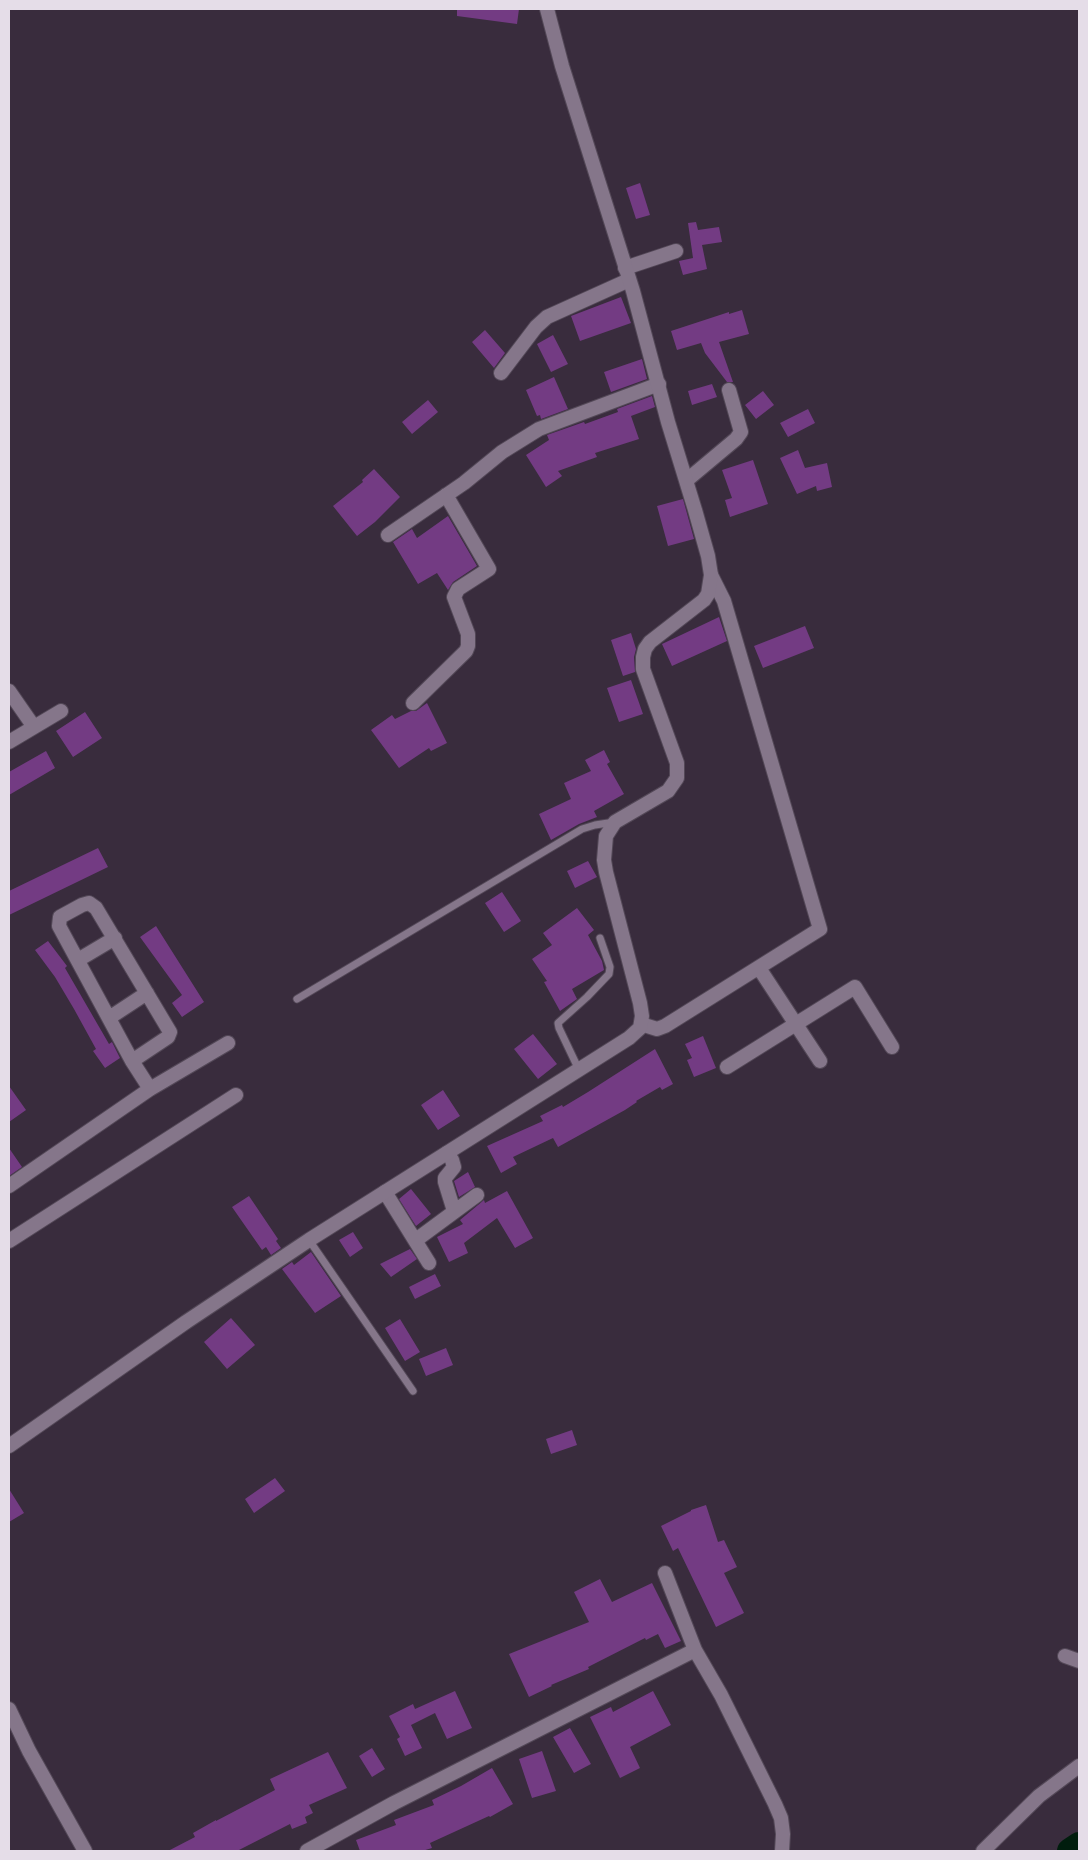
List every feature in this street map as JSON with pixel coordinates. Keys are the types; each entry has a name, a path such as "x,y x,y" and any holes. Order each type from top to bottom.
{"street":[{"path":"548,9 562,66 627,274 668,422 687,480 708,556 711,575 724,601 820,929 665,1026 657,1029 641,1024"},
{"path":"501,373 536,327 547,317 676,250"},
{"path":"388,535 464,483 502,452 540,429 658,384"},
{"path":"687,480 741,432 742,429 729,390"},
{"path":"413,703 466,651 468,634 454,596 458,588 490,569 446,495"},
{"path":"9,1446 186,1322 309,1240 629,1038 641,1024 640,1003 609,888 604,860 606,836 615,822 668,791 676,778 677,764 644,669 643,657 645,649 650,642 704,600 708,594 711,575"},
{"path":"9,691 34,727"},
{"path":"9,742 61,711"},
{"path":"132,1061 168,1037 170,1032 115,938 93,905 82,905 60,917 59,926 132,1061 150,1089"},
{"path":"78,960 115,938"},
{"path":"759,968 820,1061"},
{"path":"727,1067 855,987 892,1047"},
{"path":"109,1018 148,993"},
{"path":"9,1186 150,1089 228,1043"},
{"path":"9,1241 236,1095"},
{"path":"447,1153 454,1166 445,1178 445,1182 454,1211"},
{"path":"386,1192 429,1263"},
{"path":"416,1240 477,1195"},
{"path":"665,1572 695,1650 721,1694 776,1804 781,1818 782,1851"},
{"path":"307,1851 394,1803 695,1650"},
{"path":"1065,1656 1079,1661"},
{"path":"9,1709 29,1751 85,1851"},
{"path":"983,1851 1039,1796 1079,1766"}],"lane":[{"path":"297,999 582,829 595,824 615,822"},
{"path":"579,1070 558,1025 560,1020 587,998 609,974 610,967 600,938"},
{"path":"309,1240 413,1391"}],"building":[{"path":"457,9 519,9 517,24 457,16"},
{"path":"640,183 650,215 636,219 626,188"},
{"path":"696,222 698,230 719,227 722,242 702,245 707,269 683,275 679,261 693,258 688,223"},
{"path":"621,297 631,323 580,341 571,316"},
{"path":"742,310 749,334 719,342 733,382 727,382 705,353 701,343 677,350 671,331 729,312 729,314"},
{"path":"485,330 505,353 494,368 472,342"},
{"path":"553,335 568,364 551,372 537,344"},
{"path":"642,359 647,379 611,392 604,372"},
{"path":"554,377 568,409 541,419 540,415 537,416 526,390"},
{"path":"712,384 717,397 692,405 688,391"},
{"path":"763,391 774,405 756,419 745,405"},
{"path":"652,396 655,407 631,416 639,439 595,453 597,457 558,471 562,476 546,487 526,455 549,440 547,435 618,412 617,409"},
{"path":"428,400 438,412 412,434 402,422"},
{"path":"808,409 815,423 788,437 780,423"},
{"path":"798,450 805,468 827,463 832,487 817,491 816,486 797,494 780,458"},
{"path":"753,460 768,504 730,517 725,500 732,498 722,470"},
{"path":"374,469 400,497 375,522 357,536 333,506 363,482 362,480"},
{"path":"683,499 694,539 668,546 657,506"},
{"path":"448,516 477,566 453,582 448,590 437,573 418,584 393,542 412,529 417,538"},
{"path":"719,617 727,641 672,666 662,644"},
{"path":"805,626 814,648 763,668 754,646"},
{"path":"631,633 636,649 634,657 635,672 623,676 611,640"},
{"path":"631,680 643,714 619,722 607,688"},
{"path":"427,703 447,743 431,751 429,748 399,768 371,730 392,715 395,719 411,711 416,711"},
{"path":"85,712 102,738 73,757 56,731"},
{"path":"604,750 610,762 607,764 624,794 594,811 597,817 579,824 551,840 539,814 571,799 564,783 591,771 585,760"},
{"path":"46,751 55,768 9,795 9,772"},
{"path":"98,848 108,867 9,915 9,891"},
{"path":"588,861 597,877 575,888 567,871"},
{"path":"502,892 521,921 504,932 485,903"},
{"path":"577,908 594,930 588,935 602,961 604,970 572,989 577,999 560,1011 544,982 547,981 532,959 552,945 543,933"},
{"path":"156,926 204,1002 182,1017 172,1003 182,995 140,937"},
{"path":"48,941 67,966 65,968 109,1044 112,1042 120,1058 105,1068 93,1051 96,1049 74,1009 55,977 35,950"},
{"path":"533,1034 557,1064 538,1079 514,1049"},
{"path":"703,1036 716,1068 694,1077 687,1060 692,1058 685,1044"},
{"path":"655,1049 673,1084 662,1090 660,1087 625,1110 558,1147 553,1138 513,1157 517,1164 501,1173 487,1146 543,1121 540,1116 562,1105 563,1107"},
{"path":"9,1086 26,1110 9,1122"},
{"path":"443,1090 460,1116 438,1130 421,1105"},
{"path":"9,1148 22,1167 9,1176"},
{"path":"468,1172 475,1187 459,1197 454,1181"},
{"path":"411,1189 431,1214 416,1226 399,1199"},
{"path":"507,1191 533,1238 515,1248 497,1218 464,1243 468,1253 449,1262 437,1237 463,1224 460,1220 484,1200 485,1203"},
{"path":"249,1196 278,1239 276,1241 281,1248 271,1255 266,1247 262,1250 232,1207"},
{"path":"353,1232 363,1248 350,1257 339,1240"},
{"path":"410,1249 417,1259 391,1277 380,1264"},
{"path":"311,1252 341,1296 315,1313 282,1269 292,1262 294,1265"},
{"path":"435,1274 441,1286 415,1299 409,1287"},
{"path":"231,1318 255,1345 227,1369 204,1342"},
{"path":"400,1319 420,1352 405,1361 385,1328"},
{"path":"446,1348 453,1365 426,1376 419,1359"},
{"path":"572,1430 577,1445 551,1454 546,1439"},
{"path":"275,1478 285,1491 254,1513 245,1499"},
{"path":"9,1489 24,1513 9,1522"},
{"path":"706,1505 718,1542 724,1540 737,1567 724,1573 744,1613 716,1627 678,1548 673,1551 661,1526 691,1510"},
{"path":"600,1579 612,1602 652,1583 681,1641 665,1648 658,1634 646,1640 645,1638 588,1667 589,1669 551,1685 529,1697 509,1654 589,1622 574,1592"},
{"path":"455,1691 472,1728 447,1739 435,1713 411,1725 422,1748 405,1756 397,1739 400,1737 389,1716 413,1704 415,1709"},
{"path":"653,1691 671,1725 630,1747 640,1768 620,1778 590,1717 611,1707 613,1712"},
{"path":"570,1728 591,1764 574,1773 553,1737"},
{"path":"372,1748 385,1769 372,1777 359,1756"},
{"path":"542,1751 556,1791 532,1798 519,1759"},
{"path":"328,1752 347,1788 309,1805 313,1813 305,1817 307,1823 292,1829 290,1824 237,1851 168,1851 195,1837 193,1833 275,1790 270,1779"},
{"path":"492,1768 513,1804 490,1817 430,1843 432,1848 422,1851 360,1851 356,1840 396,1825 394,1820 434,1805 432,1800"}],"waterway":[{"path":"1070,1851 1079,1845"}]}
